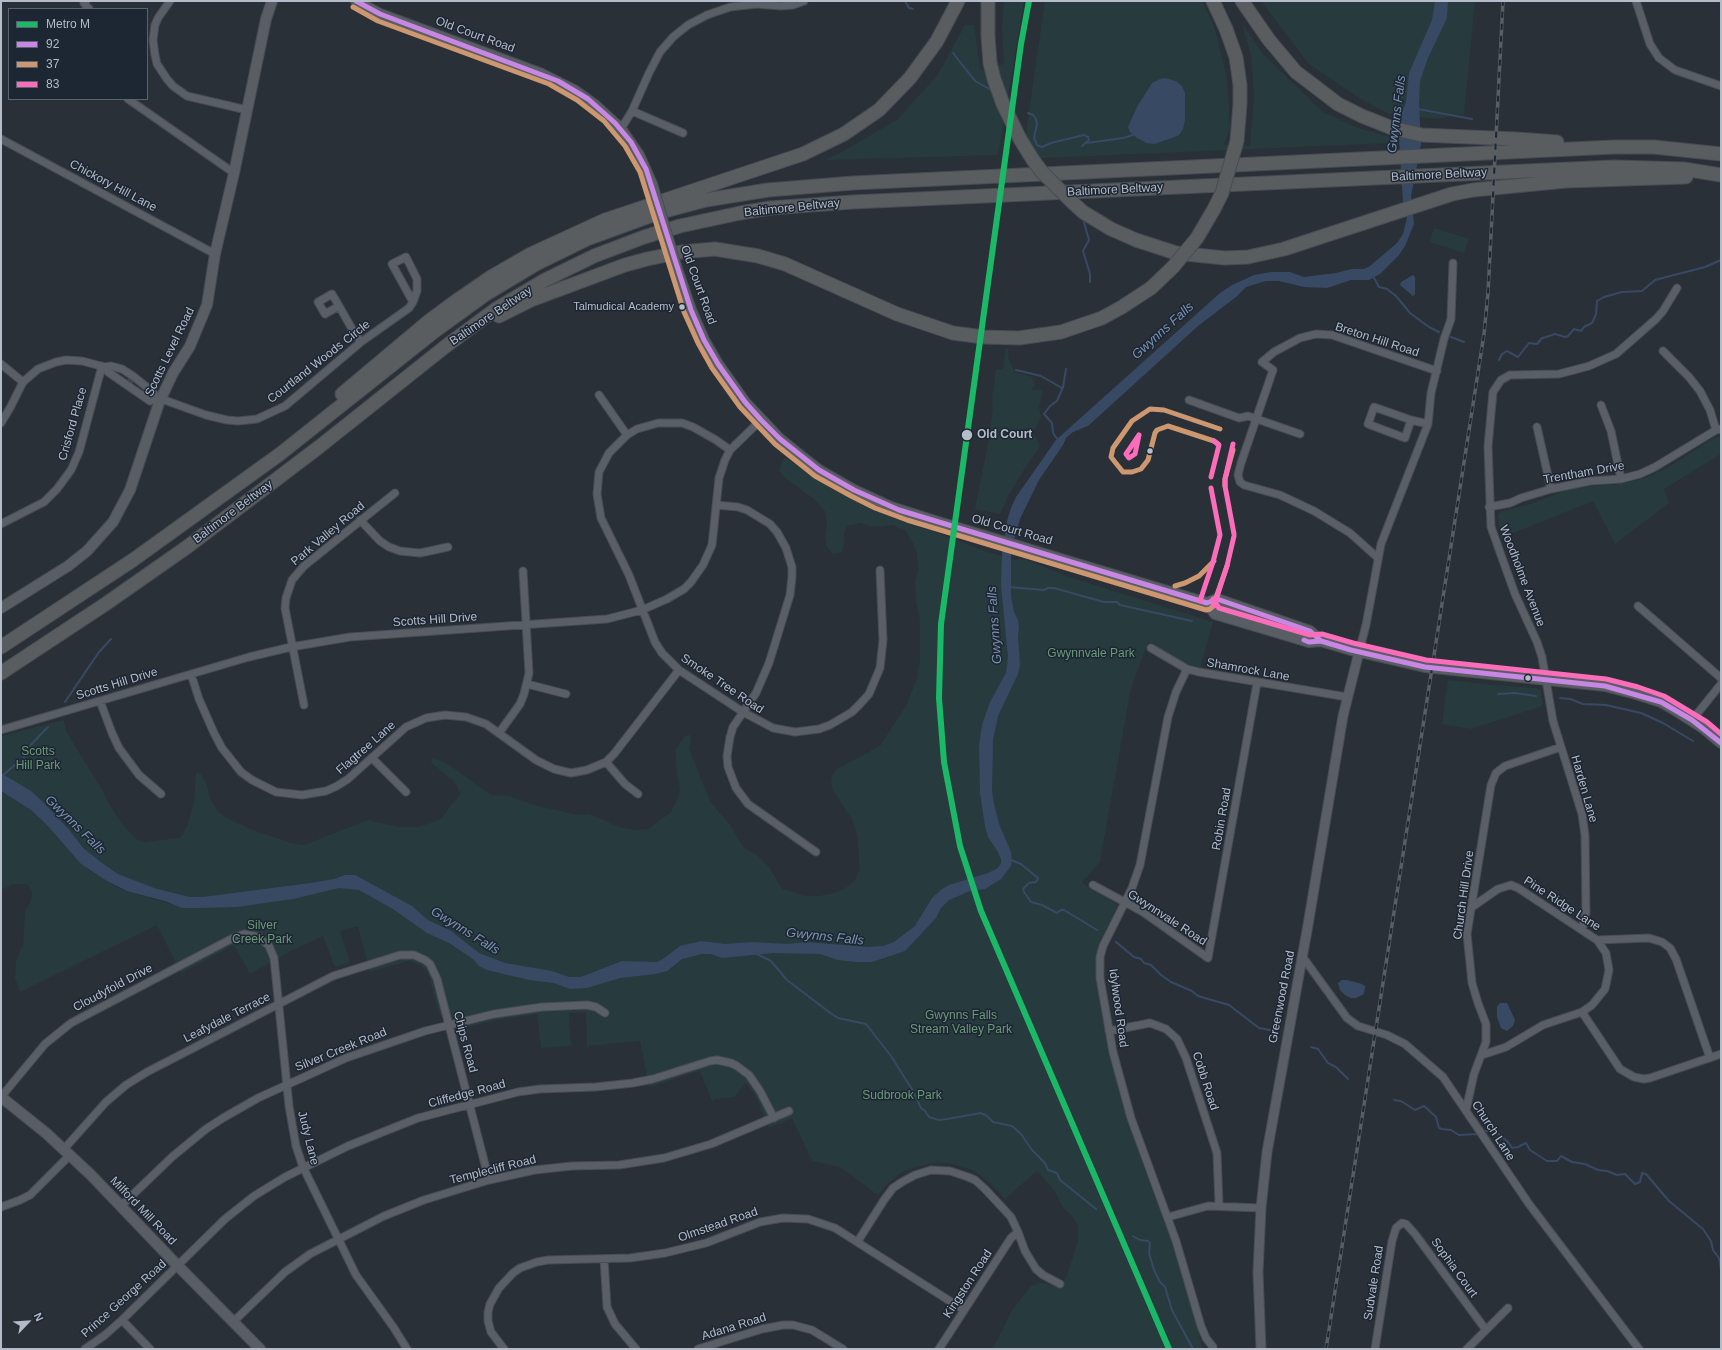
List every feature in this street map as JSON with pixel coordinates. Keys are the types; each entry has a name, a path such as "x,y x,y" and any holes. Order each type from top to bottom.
{"highway":[{"path":"221,496 429,321 480,284 506,268 559,240 605,220 802,154 844,134 866,120 895,96 910,78 937,41 958,1"},
{"path":"988,1 990,63 994,79 1003,104 1020,139 1033,160 1042,172 1083,212 1111,229 1143,243 1176,252 1218,258 1248,257 1284,249 1399,211 1473,190 1559,181 1721,176"},
{"path":"446,346 531,300 601,273 647,259 680,252 715,249 758,256 785,264 897,314 953,333 989,338 1019,338 1061,332 1102,318 1145,292 1173,267 1194,243 1222,193 1237,141 1240,104 1236,58 1226,29 1213,1"},
{"path":"1242,1 1269,40 1303,78 1338,104 1362,116 1392,128 1428,135 1516,139 1614,147"},
{"name":"Baltimore Beltway","path":"1,647 133,560 280,454 435,331 486,294 536,264 587,239 661,212 706,200 752,192 838,184 986,178 1394,156 1614,147 1654,147 1721,154"},
{"name":"Baltimore Beltway","path":"1,673 107,603 187,547 319,447 446,346 496,310 545,280 594,256 644,237 680,226 770,208 852,202 1614,167 1684,169 1721,176"}],"main road":[{"name":"Scotts Level Road","path":"1,608 78,559 100,538 113,522 130,490 158,398 190,346 207,305 215,254 234,173 266,19 272,1"},
{"name":"Old Court Road","path":"356,1 380,14 558,81 595,105 621,129 639,155 652,184 676,266 691,310 704,340 733,386 761,420 780,439 819,470 854,490 891,507 1207,603 1215,614 1309,642 1321,641 1359,652 1424,667 1605,686 1636,694 1661,702 1692,720 1721,743"},
{"name":"Old Court Road","path":"1207,603 1217,599 1310,631 1321,641"},
{"name":"Milford Mill Road","path":"1,1097 67,1152 122,1206 178,1266 260,1349"}],"street":[{"path":"170,1 162,10 155,25 151,56 167,79 173,86 187,96 247,110"},
{"path":"621,129 632,111 649,72 666,44 680,31 696,20 729,4 781,6 793,5 804,1"},
{"path":"1636,1 1650,44 1659,58 1675,70 1721,86"},
{"path":"129,100 234,173"},
{"path":"632,111 683,133"},
{"name":"Chickory Hill Lane","path":"1,139 215,254"},
{"path":"406,256 416,279 417,291 413,302 392,264 406,256"},
{"path":"1359,652 1366,625 1381,544 1428,424 1431,392 1444,339 1452,319 1453,263"},
{"name":"Woodholme Avenue","path":"1545,679 1542,657 1537,642 1515,594 1491,527 1489,507 1489,429 1493,392 1496,385 1501,380 1510,375 1558,374 1589,366 1604,360 1628,345 1656,319 1664,311 1677,288"},
{"name":"Courtland Woods Circle","path":"103,366 108,372 150,401 158,398 206,415 227,420 238,421 258,419 285,406 362,342 409,308 413,302"},
{"path":"339,306 354,334 362,342"},
{"name":"Breton Hill Road","path":"1255,419 1273,370 1262,362 1274,352 1300,338 1316,334 1332,335 1437,371"},
{"path":"1663,351 1689,377 1700,391 1719,430"},
{"path":"1,423 23,382 38,369 56,362 74,360 118,368 133,376 145,385 158,398"},
{"path":"1,364 23,382"},
{"name":"Crisford Place","path":"1,524 48,499 71,470 79,452 103,366"},
{"path":"118,368 139,385 145,385"},
{"path":"599,395 626,435"},
{"path":"1189,400 1239,418 1248,416 1300,434"},
{"path":"1601,405 1611,432 1621,479"},
{"path":"1411,420 1405,438 1368,424 1374,407 1411,420 1428,424"},
{"path":"1255,419 1238,474 1240,482 1244,485 1280,496 1309,508 1350,533 1378,558"},
{"name":"Scotts Hill Drive","path":"1,730 249,657 292,647 350,638 607,618 642,610 676,594 691,582 698,573 707,558 712,545 719,478 730,450 761,420"},
{"name":"Smoke Tree Road","path":"730,450 704,432 682,423 669,422 647,426 626,435 616,444 603,462 598,481 597,494 601,518 629,575 655,642 662,653 679,670 743,712 773,728 807,731 830,725 852,712 860,704 875,682 880,668 883,653 880,570"},
{"path":"1537,428 1551,489"},
{"name":"Trentham Drive","path":"1489,507 1510,503 1551,489 1590,481 1621,479 1640,474 1719,430"},
{"name":"Park Valley Road","path":"304,705 285,608 286,598 292,580 304,566 395,493"},
{"path":"716,505 747,510 770,524 782,540 792,567 790,595 769,663 756,693 733,727 728,746 728,767 736,788 742,797 755,810 816,852"},
{"path":"360,520 380,541 389,547 400,551 420,553 448,547"},
{"path":"499,733 520,704 527,684 529,660 523,571"},
{"path":"1638,606 1721,678"},
{"name":"Shamrock Lane","path":"1151,648 1187,670 1347,697"},
{"name":"Greenwood Road","path":"1261,1349 1258,1286 1260,1208 1270,1129 1347,697 1359,652"},
{"name":"Flagtree Lane","path":"191,674 206,716 222,748 241,772 264,787 276,792 302,795 326,791 348,779 406,727 426,718 436,716 451,715 466,717 486,724 546,766 571,773 587,770 606,762 679,670"},
{"name":"Idylwood Road","path":"1187,670 1176,692 1168,717 1144,851 1137,876 1103,946 1100,957 1100,978 1117,1071 1131,1118 1168,1217 1201,1326 1206,1338 1213,1347"},
{"name":"Harden Lane","path":"1545,679 1550,707 1582,814 1585,830 1586,912 1582,930"},
{"name":"Robin Road","path":"1208,958 1257,683"},
{"path":"527,684 566,694"},
{"path":"1692,720 1721,684"},
{"path":"100,701 119,748 139,775 161,794"},
{"name":"Church Hill Drive","path":"1466,1110 1474,1074 1486,1042 1487,1032 1486,1024 1474,993 1467,943 1468,924 1493,778 1496,773 1505,766 1561,747"},
{"path":"372,758 406,792"},
{"path":"606,762 625,784 638,794"},
{"name":"Gwynnvale Road","path":"1093,885 1143,912 1208,958"},
{"name":"Pine Ridge Lane","path":"1472,907 1498,889 1511,885 1518,888 1597,940 1649,938 1656,939 1666,944 1676,959 1710,1058"},
{"name":"Cloudyfold Drive","path":"1,1097 44,1044 71,1023 231,939 244,934 259,937"},
{"name":"Judy Lane","path":"259,937 273,952 292,1123 303,1168 356,1275 394,1328 407,1349"},
{"path":"1482,1055 1506,1046 1547,1023 1582,1012 1599,998 1608,981 1609,970 1606,953 1597,940"},
{"name":"Leafydale Terrace","path":"1,1207 30,1195 67,1152 106,1102 126,1085 147,1072 333,976 355,968 407,954 426,960"},
{"name":"Church Lane","path":"1302,956 1347,1018 1358,1026 1367,1030 1396,1039 1414,1051 1443,1077 1529,1204 1639,1349"},
{"name":"Chips Road","path":"426,960 434,969 489,1180"},
{"name":"Silver Creek Road","path":"122,1206 172,1157 206,1129 241,1107 320,1069 372,1048 449,1024 494,1014 542,1007 586,1005 596,1007 605,1013"},
{"path":"1582,1012 1620,1069 1634,1077 1644,1079 1650,1078 1721,1054"},
{"name":"Cobb Road","path":"1109,1031 1150,1023 1166,1029 1177,1039 1186,1058 1217,1153 1219,1205"},
{"name":"Cliffedge Road","path":"178,1266 239,1207 267,1187 303,1168 348,1146 391,1128 470,1104 518,1092 540,1089 602,1087 633,1084 660,1078 717,1060 737,1066 749,1076 760,1091 774,1118"},
{"name":"Templecliff Road","path":"233,1322 272,1283 297,1262 337,1239 403,1208 424,1200 489,1180 535,1170 572,1166 619,1165 664,1158 710,1144 789,1112"},
{"path":"858,1241 884,1200 894,1188 906,1179 931,1170 959,1173 976,1180 1011,1217 1025,1251 1036,1269 1043,1275 1060,1284"},
{"path":"1168,1217 1200,1207 1219,1205 1260,1208"},
{"name":"Olmstead Road","path":"504,1349 491,1332 488,1321 490,1304 498,1288 520,1268 548,1260 642,1257 687,1248 760,1222 783,1218 796,1218 822,1223 835,1228 858,1241 964,1310"},
{"name":"Sophia Court","path":"1402,1223 1406,1224 1415,1234 1486,1330"},
{"name":"Sudvale Road","path":"1375,1349 1392,1241 1396,1228 1402,1223"},
{"name":"Kingston Road","path":"939,1349 1011,1238 1018,1232"},
{"path":"604,1259 607,1307 615,1324 636,1349"},
{"name":"Prince George Road","path":"85,1349 105,1335 122,1320 178,1266"},
{"path":"1467,1349 1508,1308"},
{"path":"122,1320 150,1349"},
{"name":"Adana Road","path":"698,1349 766,1327 783,1325 793,1325 812,1330 843,1349"}],"green space":[{"path":"1004,1 1024,1 998,155 825,160 897,120 937,76 965,25 974,25 980,69 1004,64 1002,31"},
{"path":"1045,1 1202,1 1214,26 1227,77 1230,128 1224,145 1250,146 1254,97 1251,56 1242,23 1262,53 1323,112 1358,128 1393,138 1390,143 1022,159"},
{"path":"1261,1 1475,1 1464,114 1438,119 1389,114 1359,98 1309,64"},
{"path":"1434,228 1469,239 1464,253 1430,242"},
{"path":"1006,347 1008,348 1009,360 1015,372 1032,377 1035,384 1032,389 1043,390 1039,407 1041,417 1033,433 1039,443 1039,448 1008,496 1001,513 999,514 975,509 988,444 996,369 1003,370"},
{"path":"1721,436 1721,454 1664,489 1669,503 1615,544 1593,501 1501,538 1498,515 1501,511 1528,505 1572,488 1618,484 1645,478 1667,468 1712,439"},
{"name":"Gwynns Falls Stream Valley Park","path":"784,458 845,496 893,518 928,529 985,551 1015,560 1024,559 1072,578 1213,622 1200,668 1190,666 1149,643 1145,650 1131,688 1100,862 1082,882 1090,889 1117,904 1099,943 1096,970 1109,1053 1127,1120 1175,1252 1198,1330 1202,1349 993,1349 1011,1312 1030,1287 1039,1283 1049,1284 1060,1288 1067,1275 1078,1241 1078,1227 1074,1218 1062,1206 1055,1191 1037,1171 1005,1199 988,1181 972,1170 950,1163 930,1163 902,1172 884,1187 878,1195 840,1167 812,1161 792,1118 769,1128 755,1095 746,1083 734,1097 712,1101 700,1071 649,1087 640,1041 587,1046 586,1012 569,1013 571,1046 541,1048 537,1014 497,1020 463,1028 439,1013 428,973 421,965 408,961 370,972 358,926 340,931 350,962 335,967 323,936 291,951 250,974 234,945 181,973 157,925 20,992 15,978 16,961 23,945 25,911 31,902 32,892 27,884 13,884 1,890 1,791 31,810 47,825 81,864 118,888 173,905 132,886 84,857 36,796 1,773 1,736 64,720 66,731 104,793 110,806 123,825 136,839 144,842 179,838 182,836 188,824 194,802 196,772 200,773 207,785 210,799 218,812 227,818 253,830 291,843 304,845 368,820 399,827 419,827 443,817 450,806 458,798 460,793 454,781 431,763 432,758 438,759 455,769 491,795 509,796 534,805 578,815 590,814 619,827 634,830 648,829 670,813 676,803 680,791 676,766 676,749 684,737 690,735 691,741 689,749 710,801 730,825 743,847 757,855 769,867 782,889 806,896 819,896 835,893 847,887 855,880 860,869 857,835 852,819 834,792 831,784 832,776 837,769 880,746 907,704 917,678 920,659 920,621 916,602 915,582 918,571 917,554 906,531 893,525 874,527 860,523 847,526 844,532 842,552 833,554 827,547 825,537 827,523 825,511 814,499 784,477 779,470"},
{"path":"1448,680 1537,688 1541,692 1543,706 1470,729 1442,724"}],"water":[{"name":"Gwynns Falls","path":"1435,1 1448,1 1447,18 1428,58 1420,81 1419,103 1421,144 1411,196 1414,224 1405,246 1399,255 1380,274 1369,280 1351,280 1327,288 1304,287 1279,281 1266,281 1246,287 1236,297 1198,326 1088,426 1073,432 1066,438 1063,445 1039,480 1020,519 1011,551 1011,596 1019,627 1018,637 1020,665 1018,674 998,716 993,740 992,791 999,824 1011,852 1011,866 1001,879 985,889 970,891 949,900 941,908 936,918 905,951 872,962 838,960 820,954 773,953 722,958 711,954 702,954 682,959 667,971 620,978 587,988 570,989 554,983 529,980 487,970 479,966 473,959 449,943 427,933 393,909 359,890 339,888 293,899 237,907 201,908 182,908 168,902 127,891 107,881 81,864 47,825 31,810 1,791 1,773 31,791 70,831 83,848 102,863 118,874 157,889 190,897 203,897 310,883 334,879 345,875 355,875 412,906 428,920 451,931 479,953 505,963 552,971 569,977 581,977 622,961 657,962 680,946 701,941 725,944 753,942 788,944 805,942 868,947 883,946 894,942 915,926 932,898 942,889 949,885 988,873 998,868 1001,863 998,852 988,837 985,826 980,793 979,746 982,725 990,702 1006,673 1008,657 1001,585 1002,554 1007,521 1016,497 1056,440 1220,293 1232,285 1254,275 1271,272 1290,272 1304,277 1336,273 1352,269 1364,269 1370,266 1397,243 1403,234 1407,218 1403,202 1399,137 1402,112 1406,102 1409,73 1432,20"},
{"path":"1165,78 1176,81 1182,86 1185,93 1185,120 1183,129 1179,135 1172,138 1154,144 1147,143 1137,138 1130,132 1128,127 1137,107 1152,83"},
{"path":"1413,275 1415,277 1415,294 1413,296 1400,285 1401,282"},
{"path":"1342,980 1362,984 1365,986 1364,994 1356,998 1351,998 1345,995 1340,990 1338,983"},
{"path":"1500,1003 1507,1003 1515,1020 1513,1026 1507,1031 1501,1028 1497,1017 1497,1007"}],"waterway":[{"path":"905,1 909,8 913,9"},
{"path":"953,53 975,81 991,90"},
{"path":"1418,109 1472,119"},
{"path":"1028,113 1033,115 1036,119 1037,124 1034,138 1037,145 1042,147 1051,143 1084,135 1088,137 1089,140 1082,146"},
{"path":"1087,143 1123,138 1133,135"},
{"path":"1084,222 1089,240 1083,251 1090,274 1090,282"},
{"path":"1499,360 1502,354 1507,351 1518,357 1529,343 1537,344 1542,338 1555,334 1565,337 1568,336 1574,329 1581,331 1584,327 1592,323 1596,314 1597,301 1604,297 1622,292 1642,291 1655,280 1705,267 1721,260"},
{"path":"1373,276 1379,287 1387,289 1396,296 1410,313 1429,327 1439,332"},
{"path":"1451,337 1464,342"},
{"path":"1058,440 1053,433 1052,423 1044,414 1050,406 1057,401 1063,387 1066,369"},
{"path":"1016,370 1041,376 1062,388"},
{"path":"1009,587 1044,590 1054,588 1104,602 1117,602 1120,605 1192,621"},
{"path":"65,702 99,652 111,639"},
{"path":"1498,694 1515,693 1536,696"},
{"path":"1560,698 1570,699 1583,704 1606,705 1641,713 1663,723 1693,741"},
{"path":"1,777 17,763 24,761 24,753 26,750 48,727"},
{"path":"1011,860 1021,864 1038,878 1036,882 1029,883 1023,889 1031,902 1042,905 1057,913 1064,910 1097,930"},
{"path":"1116,942 1134,957 1151,965 1171,982 1192,991 1198,996 1229,1005 1259,1028 1275,1031"},
{"path":"755,953 771,961 787,980 838,1018 866,1024 891,1056 913,1091 921,1108 929,1117 939,1120 981,1113 993,1122 1012,1126 1021,1134 1032,1150 1045,1163 1048,1170 1057,1173 1060,1180 1096,1209"},
{"path":"1311,1047 1318,1049 1328,1063 1336,1067 1348,1079"},
{"path":"1394,1100 1401,1101 1415,1110 1424,1106 1436,1117 1439,1128 1451,1130 1459,1135 1478,1134"},
{"path":"1486,1131 1495,1132 1500,1135 1512,1148 1526,1143 1530,1150 1547,1161 1557,1161 1561,1156 1572,1162 1585,1164 1598,1170 1607,1171 1617,1175 1625,1174 1635,1184 1640,1182 1642,1173 1646,1174 1669,1201 1703,1229 1711,1241 1713,1250 1719,1258 1721,1270"},
{"path":"1133,1236 1150,1243 1149,1253 1154,1270 1160,1282 1165,1287 1172,1310 1193,1349"}],"tunnel":[{"path":"128,378 134,381"}],"railway":[{"path":"1326,1349 1484,334 1488,293 1503,1"}],"metro line":[{"name":"M","path":"1029,1 1021,44 941,624 939,698 944,762 960,846 981,911 1169,1349"}],"transit line":[{"name":"92","path":"356,1 380,14 558,81 588,99 615,123 631,142 646,169 691,310 704,340 718,364 745,402 761,420 780,439 819,470 854,490 899,510 1207,603 1217,599 1310,631 1321,641"},
{"name":"37","path":"353,7 378,21 549,84 577,100 604,121 625,146 640,172 684,312 698,343 712,368 740,407 775,444 815,476 875,508 907,520 1206,610 1213,606 1227,566"},
{"name":"37","path":"1218,444 1214,441 1168,426 1157,430 1155,433 1148,460 1141,469 1132,472 1123,472 1111,457 1113,448 1132,421 1150,409 1164,410 1220,429"},
{"name":"83","path":"1139,435 1135,454 1129,458 1126,454 1139,435"},
{"name":"83","path":"1211,477 1219,445 1214,441"},
{"name":"83","path":"1233,444 1225,479 1225,486 1234,534"},
{"name":"37","path":"1225,486 1225,479 1233,450"},
{"name":"83","path":"1200,601 1220,535 1211,488"},
{"name":"83","path":"1214,606 1227,566 1234,536"},
{"name":"37","path":"1175,586 1199,576 1214,561"},
{"name":"83","path":"1213,599 1219,608 1310,635 1322,634 1353,643 1426,660 1606,679 1638,687 1664,696 1707,722 1721,734"},
{"name":"92","path":"1304,640 1309,642 1321,641 1351,650 1425,667 1605,686 1661,702 1692,720 1721,743"}],"place":[{"name":"Talmudical Academy","path":"682,307"},
{"name":"Old Court","path":"967,435"}],"park label":[{"name":"Gwynnvale Park","path":"1091,654"},
{"name":"Scotts Hill Park","path":"38,759"},
{"name":"Silver Creek Park","path":"262,933"},
{"name":"Sudbrook Park","path":"902,1096"}]}
